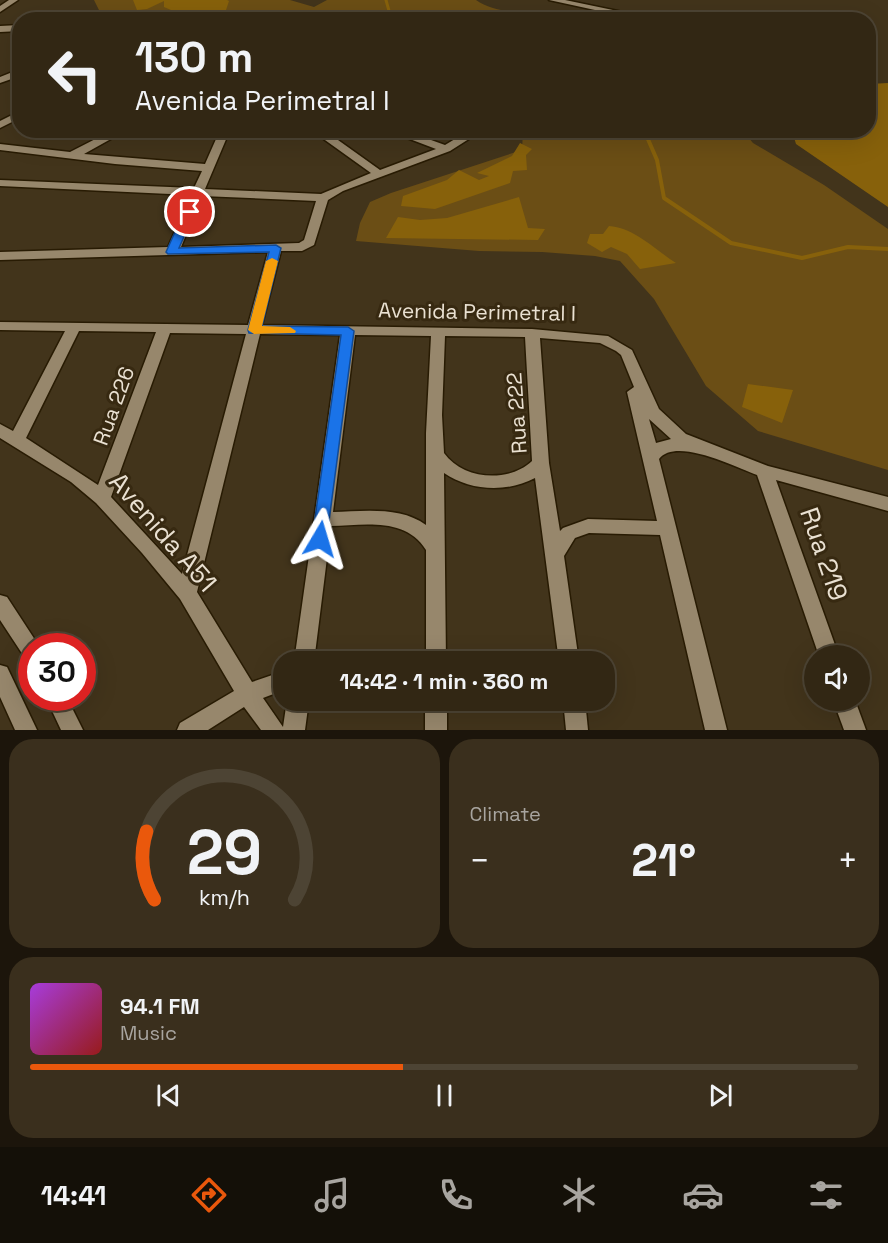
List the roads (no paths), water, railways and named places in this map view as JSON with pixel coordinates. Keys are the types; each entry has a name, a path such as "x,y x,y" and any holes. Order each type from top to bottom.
{"street":[{"path":"0,10 14,0"},
{"path":"553,0 615,12"},
{"path":"73,156 107,138"},
{"path":"172,252 223,138"},
{"path":"327,138 379,174"},
{"path":"414,138 446,149"},
{"path":"2,185 323,198 446,149 465,138"},
{"path":"0,147 209,168"},
{"path":"0,256 276,248 309,244 323,198"},
{"path":"187,593 276,248"},
{"name":"Avenida Perimetral I","path":"0,326 532,333 603,339 621,348 628,357"},
{"path":"8,434 74,327"},
{"name":"Rua 226","path":"102,498 164,329"},
{"path":"305,651 348,331"},
{"path":"436,651 435,451 438,332"},
{"name":"Rua 222","path":"435,451 451,472 488,482 524,477 541,463 532,333"},
{"path":"628,357 652,412 681,438 701,448 764,471 887,505"},
{"path":"628,357 650,461 716,730"},
{"name":"Avenida A51","path":"8,434 102,498 187,593 247,694 274,730"},
{"path":"650,461 653,454 662,446 676,444 701,448"},
{"path":"541,463 568,651"},
{"name":"Rua 219","path":"764,471 825,645"},
{"path":"323,519 411,522 427,532 436,551"},
{"path":"555,555 565,537 583,527 667,528"},
{"path":"0,603 20,633"},
{"path":"0,674 26,730"},
{"path":"188,730 247,694 273,684"},
{"path":"62,711 72,730"},
{"path":"294,730 297,711"},
{"path":"436,711 436,730"},
{"path":"575,711 577,730"},
{"path":"848,711 855,730"}],"waterway":[{"path":"386,0 389,12"},
{"path":"647,138 657,160 664,198 731,243 802,258 848,247 888,249"}]}
